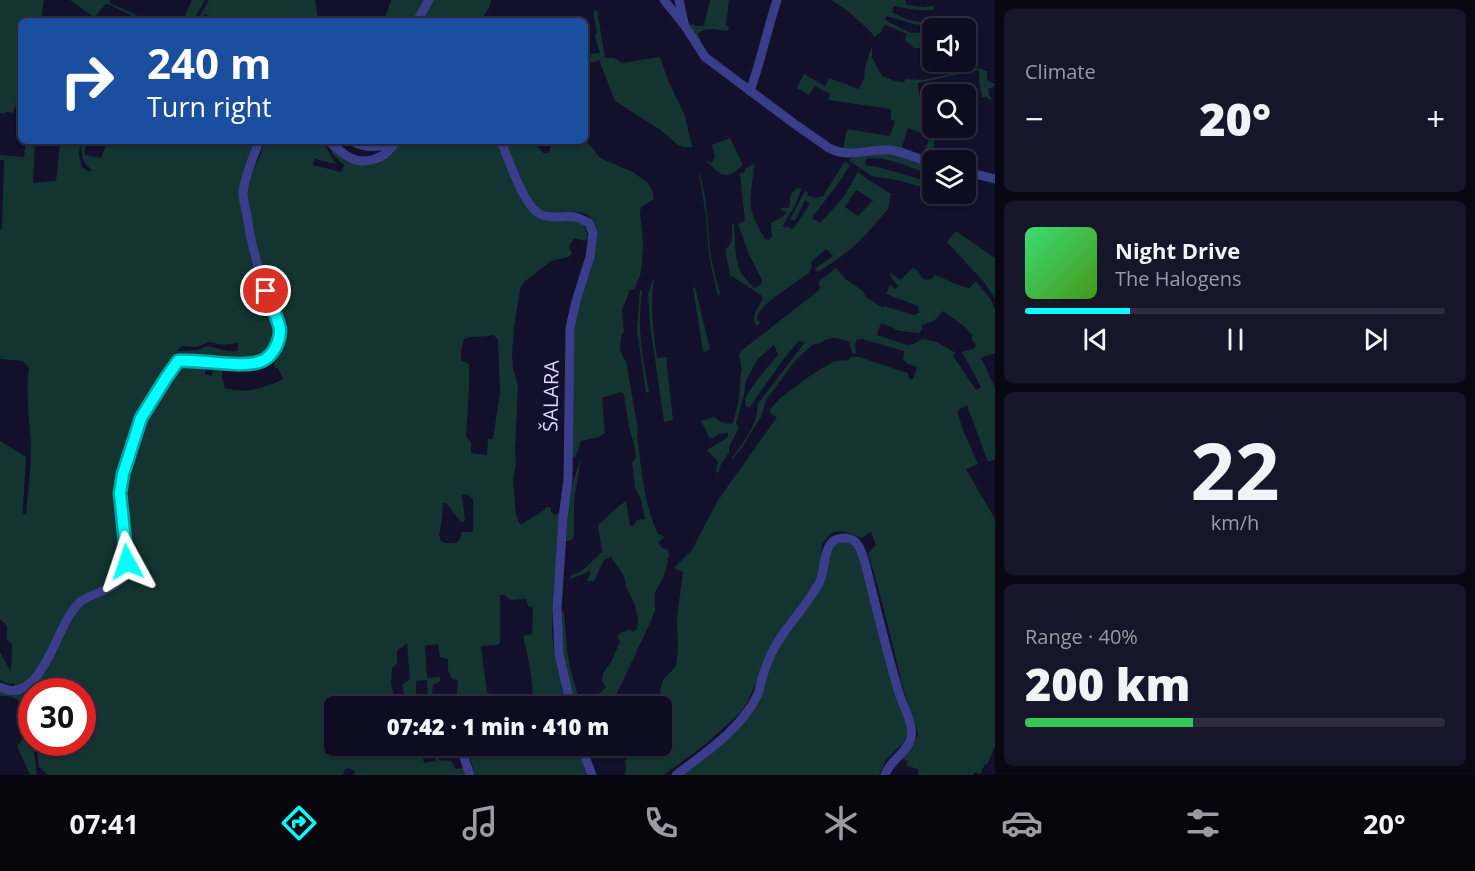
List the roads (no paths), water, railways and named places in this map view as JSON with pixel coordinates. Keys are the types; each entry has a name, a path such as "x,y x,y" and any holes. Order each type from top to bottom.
{"street":[{"path":"419,18 429,0"},
{"path":"664,0 685,26 705,57 750,92 835,151 844,153 891,150 922,160"},
{"path":"679,0 685,26"},
{"path":"750,92 777,0"},
{"path":"0,687 20,690 34,680 71,613 81,601 120,581 127,562 120,493 123,474 141,418 173,367 178,361 190,360 230,363 263,361 277,345 280,330 259,271 244,199 244,184 259,144"},
{"path":"332,144 356,160 376,159 387,153 394,144"},
{"path":"358,144 383,147 390,144"},
{"name":"ŠALARA","path":"502,144 524,196 532,209 541,215 576,217 589,222 593,233 590,257 570,328 568,479 557,608 559,654 569,696"},
{"path":"976,174 995,179"},
{"path":"676,775 722,740 750,709 775,648 789,624 819,584 828,546 835,539 847,538 857,542 866,563 910,725 909,744 890,765 885,775"},
{"path":"464,756 470,775"},
{"path":"585,756 592,775"}]}
